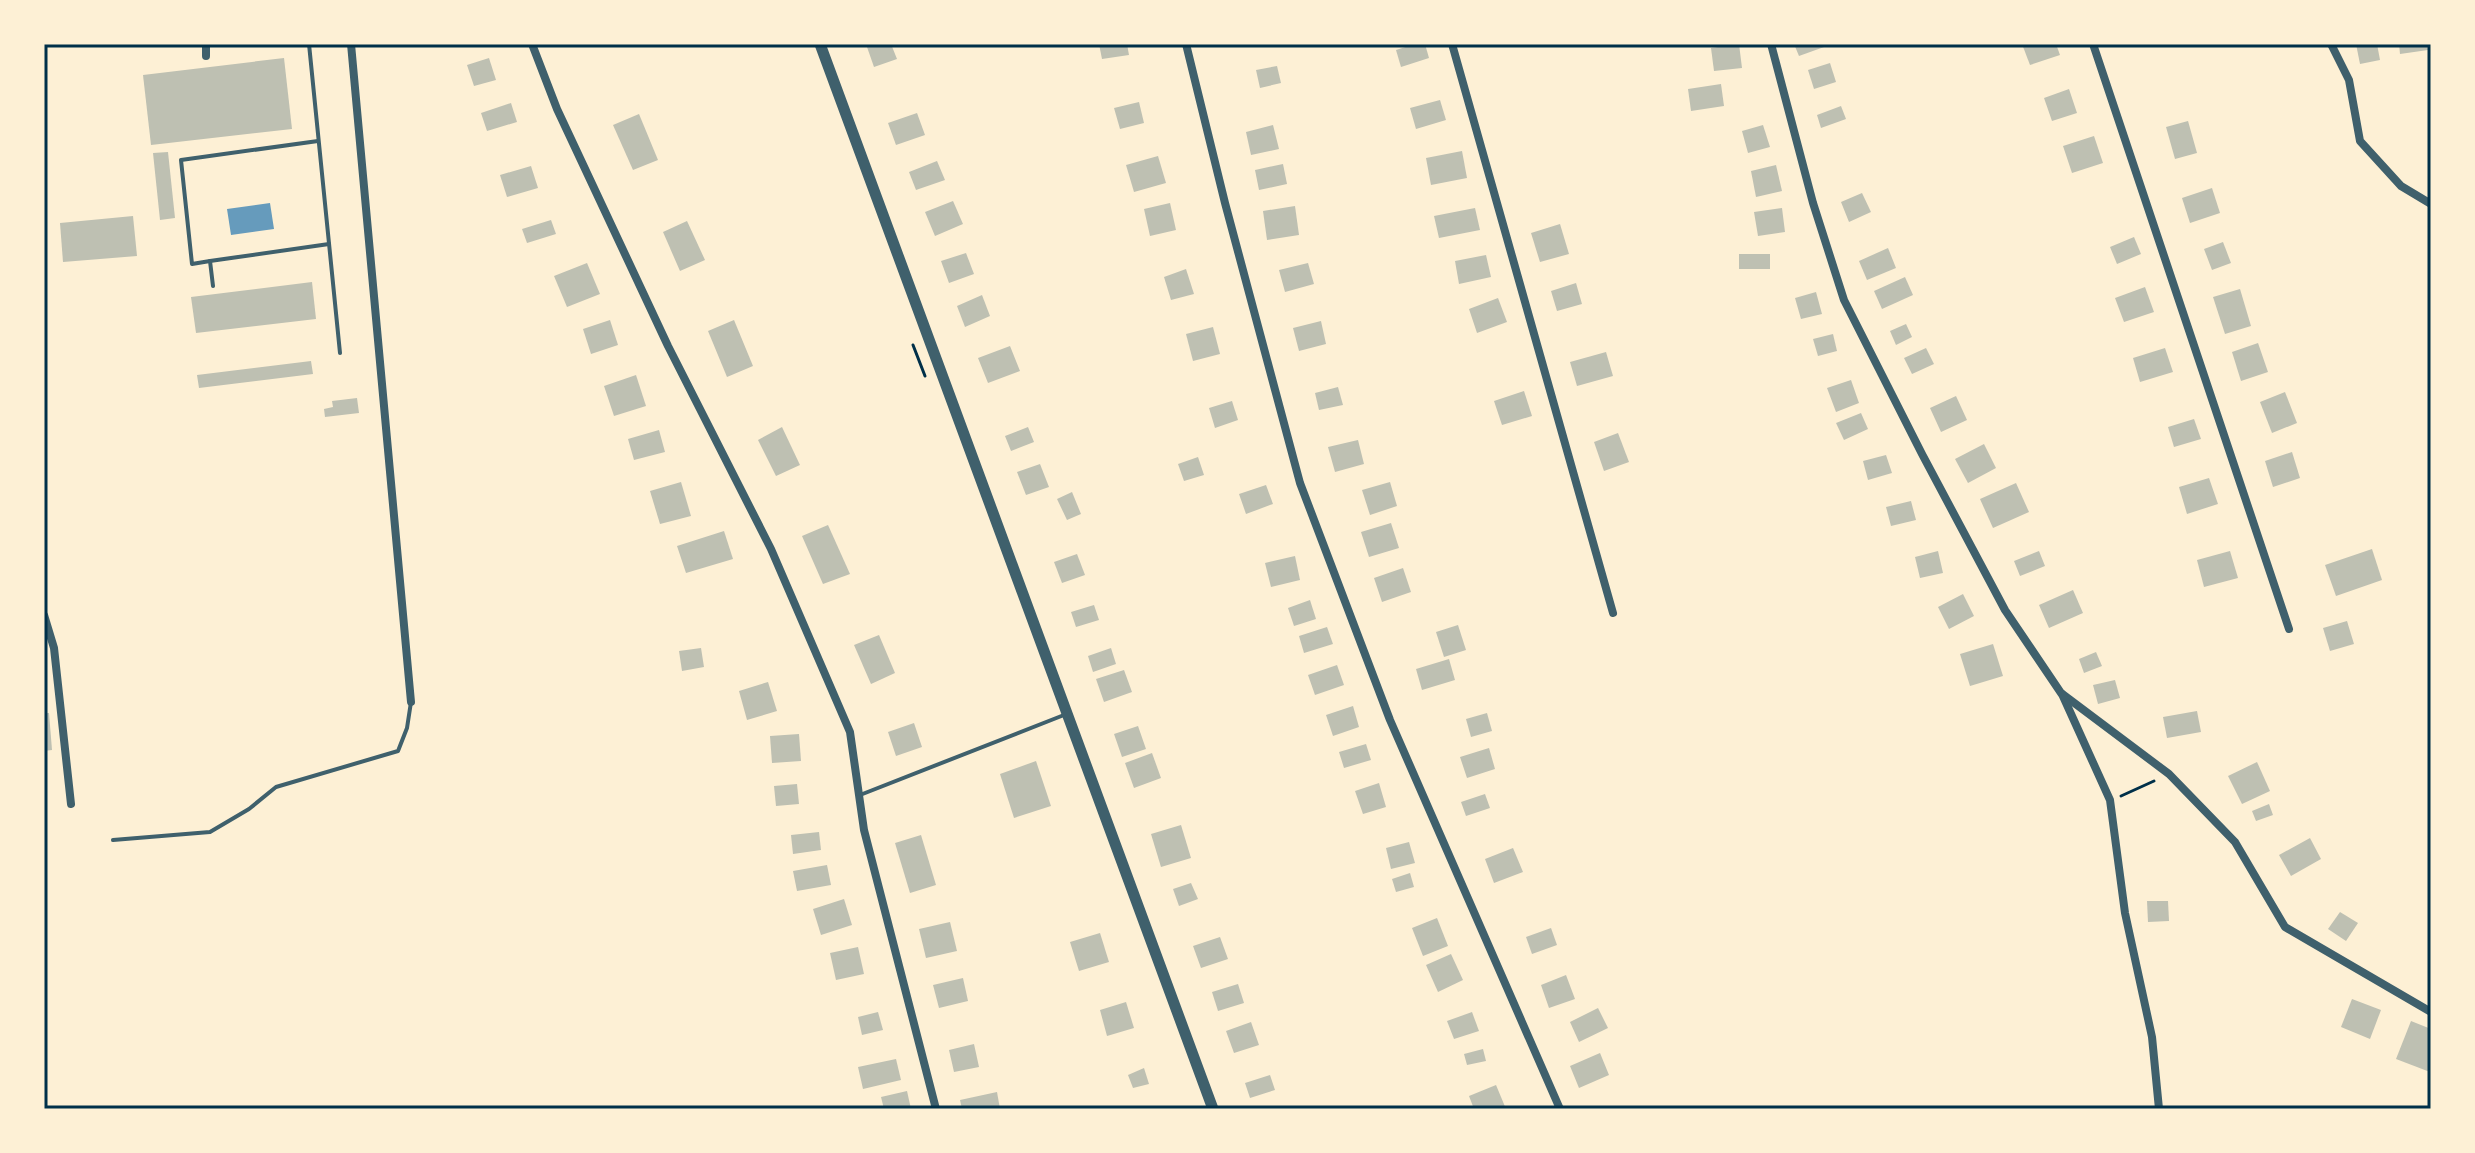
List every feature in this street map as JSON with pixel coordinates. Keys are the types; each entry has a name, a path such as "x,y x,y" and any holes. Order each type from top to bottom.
{"street":[{"path":"206,44 206,56"},
{"path":"351,44 411,702"},
{"path":"532,44 557,109 668,346 748,499 803,617 850,732 857,796 936,1109"},
{"path":"820,44 1213,1109"},
{"path":"1186,44 1300,483 1390,720 1560,1109"},
{"path":"1452,44 1613,613"},
{"path":"1771,44 1813,203 1844,300 2005,610 2061,693 2110,800 2125,913 2152,1037 2159,1109"},
{"path":"2093,44 2289,629"},
{"path":"2331,44 2349,80 2360,141 2401,186 2431,204"},
{"path":"44,615 54,648 71,804"},
{"path":"2061,693 2169,774 2235,842 2285,927 2431,1012"}],"lane":[{"path":"309,44 340,353"},
{"path":"319,141 181,160 192,264 329,244"},
{"path":"210,261 213,286"},
{"path":"113,840 210,832 249,809 276,787 398,751 407,728 411,702"},
{"path":"857,796 1065,714"}],"path":[{"path":"2110,800 2169,774"}],"water":[{"path":"270,203 274,229 231,235 227,209"}],"building":[{"path":"891,44 897,59 874,67 867,47"},
{"path":"1099,44 1127,44 1129,55 1102,59"},
{"path":"1425,44 1429,58 1401,67 1396,50"},
{"path":"1739,44 1742,68 1714,71 1711,48"},
{"path":"1794,44 1823,44 1824,47 1799,56"},
{"path":"2022,44 2056,44 2060,55 2030,65"},
{"path":"2356,44 2377,44 2380,60 2360,64"},
{"path":"2399,44 2427,44 2428,50 2400,54"},
{"path":"284,58 292,129 151,145 143,75"},
{"path":"489,58 496,80 474,86 467,65"},
{"path":"1830,63 1836,82 1814,89 1808,70"},
{"path":"1277,66 1281,83 1260,88 1256,70"},
{"path":"1721,84 1724,106 1691,111 1688,89"},
{"path":"2069,89 2077,113 2052,121 2044,98"},
{"path":"1440,100 1446,120 1416,129 1410,108"},
{"path":"1139,102 1144,123 1120,129 1114,108"},
{"path":"511,103 517,122 487,131 481,113"},
{"path":"1841,106 1846,119 1821,128 1817,115"},
{"path":"917,113 925,135 896,145 888,123"},
{"path":"639,114 658,160 633,170 613,125"},
{"path":"2188,121 2197,153 2175,159 2166,127"},
{"path":"1273,125 1279,149 1251,155 1246,132"},
{"path":"1763,125 1770,147 1748,153 1742,131"},
{"path":"2094,136 2103,163 2072,173 2063,146"},
{"path":"1462,151 1467,178 1431,185 1426,158"},
{"path":"168,152 175,218 160,220 153,153"},
{"path":"1158,156 1166,183 1134,192 1126,165"},
{"path":"937,161 945,180 916,190 909,172"},
{"path":"1283,164 1287,184 1259,190 1255,170"},
{"path":"1776,165 1782,191 1756,197 1751,171"},
{"path":"531,166 538,188 507,197 500,175"},
{"path":"2212,188 2220,213 2190,223 2182,198"},
{"path":"1862,193 1871,212 1849,222 1841,202"},
{"path":"953,201 963,224 935,236 925,212"},
{"path":"1170,203 1176,230 1150,236 1144,209"},
{"path":"1295,206 1299,235 1267,240 1263,211"},
{"path":"1475,208 1480,230 1439,238 1434,216"},
{"path":"1782,208 1785,232 1758,236 1754,212"},
{"path":"133,216 137,256 63,262 60,223"},
{"path":"551,220 556,234 527,243 522,229"},
{"path":"687,221 705,260 680,271 663,232"},
{"path":"1560,224 1569,254 1540,262 1531,233"},
{"path":"2134,237 2141,254 2117,264 2110,247"},
{"path":"2223,242 2231,263 2212,270 2204,249"},
{"path":"1888,248 1896,268 1867,280 1859,261"},
{"path":"966,253 974,274 949,283 941,261"},
{"path":"1739,254 1770,254 1770,269 1739,269"},
{"path":"1486,255 1491,277 1459,284 1455,261"},
{"path":"587,263 600,294 567,307 554,276"},
{"path":"1308,263 1314,284 1285,292 1279,270"},
{"path":"1186,269 1194,294 1171,300 1164,277"},
{"path":"1905,277 1913,295 1882,309 1874,291"},
{"path":"312,282 316,319 196,333 191,297"},
{"path":"1576,283 1582,304 1557,311 1551,291"},
{"path":"2145,287 2154,312 2124,322 2115,298"},
{"path":"2240,289 2251,326 2225,334 2213,297"},
{"path":"1816,292 1822,314 1801,319 1795,298"},
{"path":"982,295 990,316 965,327 957,306"},
{"path":"1498,298 1507,322 1477,333 1469,309"},
{"path":"610,320 618,345 591,354 583,329"},
{"path":"734,320 753,366 727,377 708,331"},
{"path":"1321,321 1326,344 1299,351 1293,328"},
{"path":"1906,324 1912,337 1896,345 1890,331"},
{"path":"1213,327 1220,354 1193,361 1186,334"},
{"path":"1833,334 1837,351 1818,356 1813,339"},
{"path":"2258,343 2268,372 2241,381 2232,352"},
{"path":"1010,346 1020,371 988,383 978,358"},
{"path":"1926,348 1934,364 1912,374 1904,358"},
{"path":"2165,348 2173,372 2140,382 2133,358"},
{"path":"1606,352 1613,376 1577,386 1570,362"},
{"path":"311,361 313,374 199,388 197,375"},
{"path":"636,375 646,406 614,416 604,386"},
{"path":"1851,380 1859,403 1836,412 1827,388"},
{"path":"1338,387 1343,405 1319,410 1315,393"},
{"path":"1524,391 1532,416 1502,425 1494,401"},
{"path":"2285,392 2297,423 2272,433 2260,402"},
{"path":"1956,396 1967,420 1941,432 1930,408"},
{"path":"357,398 359,413 325,417 324,409 333,407 332,401"},
{"path":"1232,401 1238,420 1215,428 1209,408"},
{"path":"1861,413 1868,429 1844,440 1836,423"},
{"path":"2194,419 2201,439 2174,447 2168,427"},
{"path":"782,427 800,465 776,476 758,440"},
{"path":"1028,427 1034,442 1011,451 1005,436"},
{"path":"659,430 665,452 634,460 628,439"},
{"path":"1618,433 1629,462 1604,471 1594,442"},
{"path":"1358,440 1364,464 1335,472 1328,447"},
{"path":"1984,444 1996,468 1968,483 1955,459"},
{"path":"2292,452 2300,478 2273,487 2265,461"},
{"path":"1886,455 1892,473 1868,480 1863,461"},
{"path":"1198,457 1204,475 1184,481 1178,464"},
{"path":"1040,464 1049,487 1026,495 1017,472"},
{"path":"2209,478 2218,504 2187,514 2179,487"},
{"path":"681,482 691,516 660,524 650,491"},
{"path":"1390,482 1397,506 1370,515 1362,490"},
{"path":"2016,483 2029,512 1993,528 1980,499"},
{"path":"1266,485 1273,504 1246,514 1239,494"},
{"path":"1072,492 1081,514 1067,520 1057,499"},
{"path":"1911,501 1916,520 1891,526 1886,507"},
{"path":"1391,523 1399,548 1369,557 1361,532"},
{"path":"828,525 850,574 823,584 802,536"},
{"path":"724,531 733,559 686,573 677,546"},
{"path":"2372,549 2382,580 2336,596 2325,565"},
{"path":"1938,551 1943,573 1920,578 1915,557"},
{"path":"2039,551 2045,566 2020,576 2014,561"},
{"path":"2230,551 2238,578 2204,587 2197,560"},
{"path":"1077,554 1085,575 1062,583 1054,562"},
{"path":"1295,556 1300,580 1271,587 1265,563"},
{"path":"1403,568 1411,592 1382,602 1374,578"},
{"path":"2073,590 2083,613 2049,628 2039,605"},
{"path":"1963,594 1974,616 1949,629 1938,607"},
{"path":"1310,600 1316,619 1294,626 1288,608"},
{"path":"1094,605 1099,620 1076,627 1071,612"},
{"path":"2347,621 2354,644 2330,651 2323,628"},
{"path":"1458,625 1466,650 1444,657 1436,632"},
{"path":"1327,627 1333,644 1304,653 1299,636"},
{"path":"879,635 895,673 871,684 854,645"},
{"path":"1993,644 2003,676 1970,686 1960,654"},
{"path":"701,648 704,667 682,671 679,651"},
{"path":"1111,648 1116,664 1093,672 1088,656"},
{"path":"2096,652 2102,666 2084,673 2079,659"},
{"path":"1449,659 1455,680 1422,690 1416,669"},
{"path":"1337,665 1344,685 1315,695 1308,675"},
{"path":"1124,670 1132,692 1104,702 1096,679"},
{"path":"2115,680 2120,698 2098,704 2093,685"},
{"path":"768,682 777,711 747,720 739,691"},
{"path":"1353,706 1359,727 1333,736 1326,715"},
{"path":"2197,711 2201,732 2167,738 2163,717"},
{"path":"44,713 49,713 52,750 44,751"},
{"path":"1487,713 1492,731 1471,737 1466,719"},
{"path":"914,723 922,747 896,756 888,732"},
{"path":"1138,726 1146,749 1122,757 1114,734"},
{"path":"799,734 801,761 772,763 770,736"},
{"path":"1366,744 1371,760 1344,768 1339,752"},
{"path":"1489,748 1495,769 1467,778 1460,757"},
{"path":"1152,753 1161,778 1134,788 1125,763"},
{"path":"1036,761 1051,806 1014,818 1000,774"},
{"path":"2257,762 2270,791 2242,804 2228,776"},
{"path":"1379,783 1386,807 1363,814 1355,791"},
{"path":"797,784 799,804 776,806 774,786"},
{"path":"1485,794 1490,808 1466,816 1461,802"},
{"path":"2269,804 2273,815 2256,821 2252,811"},
{"path":"1181,825 1191,858 1161,867 1151,834"},
{"path":"819,832 821,850 793,854 791,835"},
{"path":"921,835 936,885 910,893 895,843"},
{"path":"2310,838 2321,859 2291,876 2279,855"},
{"path":"1409,842 1415,863 1391,869 1386,848"},
{"path":"1513,848 1523,872 1494,883 1485,859"},
{"path":"827,865 831,885 797,891 793,871"},
{"path":"1410,873 1414,887 1396,892 1392,879"},
{"path":"1191,883 1198,899 1179,906 1173,889"},
{"path":"844,899 852,925 821,935 813,909"},
{"path":"2147,901 2168,901 2169,921 2148,922"},
{"path":"2340,912 2358,923 2346,941 2328,929"},
{"path":"1437,918 1448,946 1423,956 1412,928"},
{"path":"950,922 957,951 926,958 919,929"},
{"path":"1551,928 1557,945 1532,954 1526,937"},
{"path":"1100,933 1109,962 1079,971 1070,942"},
{"path":"1220,937 1228,959 1201,968 1193,946"},
{"path":"858,947 864,974 836,980 830,953"},
{"path":"1451,954 1463,980 1438,992 1426,965"},
{"path":"1566,975 1575,999 1549,1008 1541,985"},
{"path":"963,978 968,1001 939,1008 933,985"},
{"path":"1238,984 1244,1003 1218,1011 1212,992"},
{"path":"2352,999 2381,1010 2370,1039 2341,1027"},
{"path":"1126,1002 1134,1028 1107,1036 1100,1010"},
{"path":"1598,1008 1608,1028 1579,1042 1570,1022"},
{"path":"878,1012 883,1030 862,1035 858,1017"},
{"path":"1472,1012 1479,1031 1454,1039 1447,1021"},
{"path":"2411,1021 2431,1029 2430,1072 2396,1059"},
{"path":"1251,1022 1259,1045 1234,1053 1226,1031"},
{"path":"974,1044 979,1067 954,1072 949,1050"},
{"path":"1483,1049 1486,1061 1467,1065 1464,1054"},
{"path":"1600,1053 1609,1075 1579,1088 1570,1066"},
{"path":"896,1059 901,1080 863,1089 858,1067"},
{"path":"1144,1068 1149,1084 1133,1088 1128,1075"},
{"path":"1270,1075 1275,1090 1250,1098 1245,1083"},
{"path":"1496,1085 1506,1109 1474,1109 1469,1096"},
{"path":"907,1091 911,1109 884,1109 881,1097"},
{"path":"997,1092 1000,1109 962,1109 960,1100"}]}
